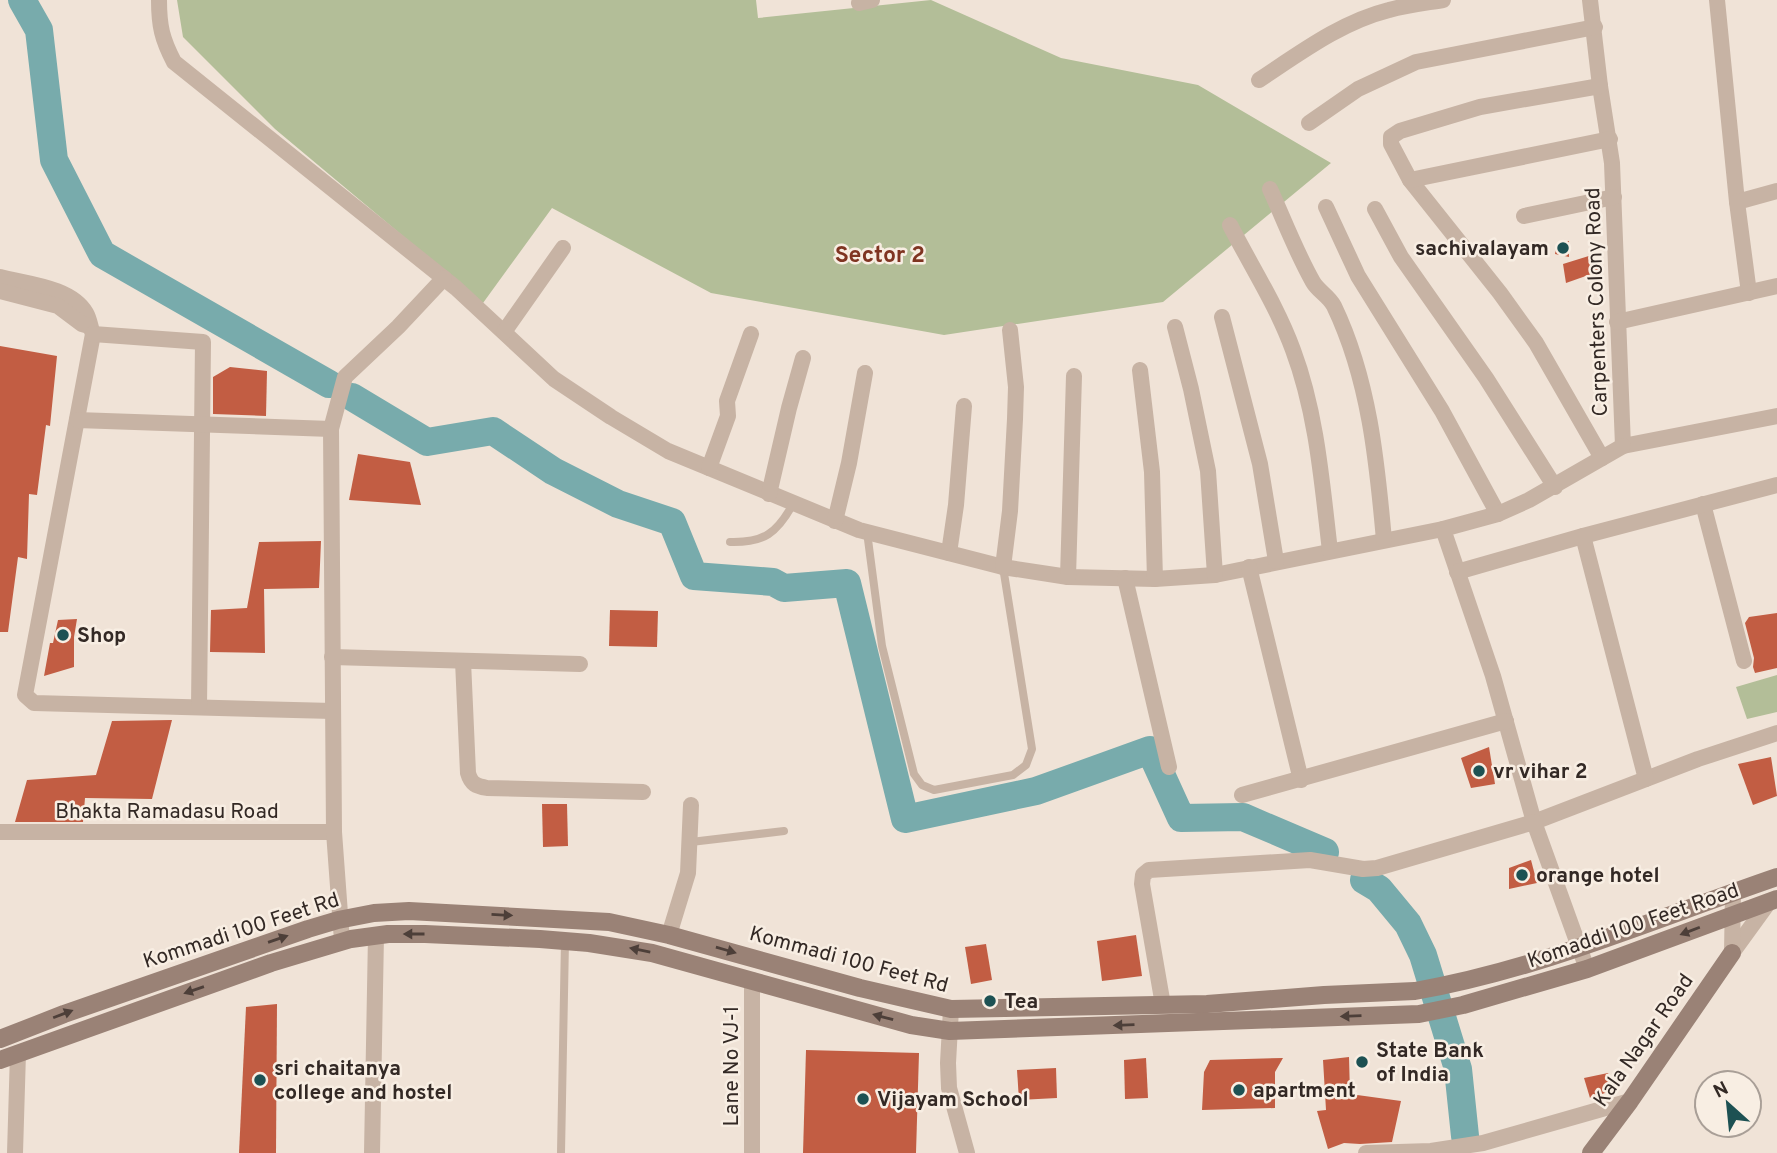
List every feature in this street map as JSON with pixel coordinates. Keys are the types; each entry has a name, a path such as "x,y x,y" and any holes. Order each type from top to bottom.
{"main road":[{"name":"Kommadi 100 Feet Rd","path":"0,1039 180,973 338,920 386,912 449,911 596,921 669,934 860,988 951,1009 1163,1005 1415,991 1455,984 1580,949 1777,877"},
{"name":"Komaddi 100 Feet Road","path":"1419,1014 1463,1005 1587,969 1773,901"},
{"name":"Kommadi 100 Feet Rd","path":"0,1060 271,963 342,941 376,935 425,934 565,941 652,953 911,1025 950,1031 1419,1014"},
{"name":"Kala Nagar Road","path":"1591,1153 1732,953"}],"street":[{"path":"159,0 159,24 164,43 174,62 444,278 554,379 668,451 769,494 867,532 1003,567 1068,577 1155,579 1215,575 1443,529 1498,514 1555,487 1623,446 1777,416"},
{"path":"1259,80 1321,40 1370,16 1390,9 1443,0"},
{"name":"Carpenters Colony Road","path":"1590,0 1600,86 1610,139 1623,446"},
{"path":"1717,0 1749,293"},
{"path":"1308,123 1358,89 1416,62 1595,27"},
{"path":"1600,86 1480,107 1395,133 1391,137 1391,145 1410,180 1536,343 1602,458"},
{"path":"1410,180 1610,139"},
{"path":"1270,189 1313,282 1333,305 1346,338 1369,415 1376,450 1384,540"},
{"path":"1737,202 1777,191"},
{"path":"1524,216 1614,197"},
{"path":"1326,207 1365,287 1442,411 1498,514"},
{"path":"1375,209 1401,257 1486,379 1555,487"},
{"path":"1230,225 1284,326 1294,351 1317,440 1330,551"},
{"path":"504,332 563,248"},
{"path":"0,277 63,294 82,308 88,316 91,330 77,420 25,695 34,703 333,711"},
{"path":"342,941 338,920 334,832 331,429 345,377 398,327 444,278"},
{"path":"1617,322 1777,286"},
{"path":"0,291 58,306 91,330 203,342 199,707"},
{"path":"1222,317 1260,464 1276,561"},
{"path":"1175,327 1208,471 1215,575"},
{"path":"1003,567 1010,511 1016,408 1010,330"},
{"path":"709,468 728,416 727,401 751,334"},
{"path":"769,494 803,358"},
{"path":"1140,370 1152,472 1155,579"},
{"path":"835,521 849,463 865,373"},
{"path":"1068,577 1074,376"},
{"path":"949,553 964,406"},
{"path":"77,420 331,429"},
{"path":"1457,572 1777,485"},
{"path":"1703,504 1744,661"},
{"path":"1443,529 1493,676 1534,822 1587,969"},
{"path":"1583,536 1646,779"},
{"path":"1249,567 1301,780"},
{"path":"1125,578 1169,767"},
{"path":"332,657 580,664"},
{"path":"463,661 470,781 487,788 643,792"},
{"path":"1242,795 1506,721"},
{"path":"1163,1005 1142,884 1143,875 1149,870 1310,860 1363,869 1377,868 1534,822 1777,733"},
{"path":"669,934 688,873 691,805"},
{"name":"Bhakta Ramadasu Road","path":"0,832 334,832"},
{"path":"1732,892 1732,953"},
{"name":"Kala Nagar Road","path":"1732,953 1773,901"},
{"path":"372,1153 376,935"},
{"name":"Lane No VJ-1","path":"752,980 752,1153"},
{"path":"951,1009 947,1063 949,1088 967,1153"},
{"path":"15,1153 18,1052"},
{"path":"1366,1153 1431,1152 1483,1143 1630,1101"}],"lane":[{"path":"730,542 748,543 769,535 784,520 793,504"},
{"path":"867,532 882,646 914,774 922,785 934,790 1013,775 1026,765 1032,749 1003,567"},
{"path":"691,842 785,831"},
{"path":"561,1153 565,941"}],"green space":[{"path":"177,0 756,0 758,18 931,0 1061,58 1198,85 1331,163 1163,302 944,335 711,293 552,208 483,303 275,129 183,37"},
{"path":"1777,675 1777,712 1747,719 1736,687"}],"building":[{"name":"sachivalayam","path":"1569,241 1569,257 1555,254 1557,243"},
{"path":"1592,255 1600,271 1566,283 1563,264"},
{"path":"0,346 57,356 50,426 46,425 37,495 29,494 27,559 18,557 8,632 0,632"},
{"path":"230,367 267,371 266,416 213,414 213,377"},
{"path":"358,454 410,462 421,505 349,500"},
{"path":"321,541 319,588 264,589 265,653 210,652 211,610 247,608 259,542"},
{"path":"610,610 658,611 657,647 609,646"},
{"path":"1777,613 1777,668 1755,673 1745,623 1749,617"},
{"path":"77,619 74,667 44,676 50,643 53,643 58,620"},
{"path":"172,720 152,799 85,798 83,822 15,822 27,780 96,775 112,721"},
{"name":"vr vihar 2","path":"1489,747 1495,784 1471,788 1461,758"},
{"path":"1771,757 1777,796 1753,805 1738,764"},
{"path":"542,804 567,804 568,846 543,847"},
{"name":"orange hotel","path":"1531,860 1537,883 1509,889 1509,868"},
{"path":"1136,935 1142,976 1102,981 1097,941"},
{"path":"986,944 992,980 971,984 965,947"},
{"name":"sri chaitanya college and hostel","path":"277,1004 276,1153 239,1153 246,1007"},
{"name":"Vijayam School","path":"806,1050 919,1053 916,1153 803,1153"},
{"path":"1349,1057 1350,1094 1401,1101 1392,1142 1344,1143 1328,1149 1317,1111 1326,1110 1323,1060"},
{"path":"1146,1058 1148,1098 1125,1099 1124,1060"},
{"name":"apartment","path":"1283,1058 1275,1072 1275,1108 1202,1110 1204,1072 1210,1060"},
{"path":"1056,1068 1057,1098 1019,1100 1017,1070"},
{"path":"1608,1073 1614,1090 1590,1098 1584,1078"}],"waterway":[{"path":"22,0 39,30 54,160 102,254 329,384"},
{"path":"352,397 427,442 493,431 553,471 618,504 672,522 694,576 773,582 784,588 847,583 905,819 1036,791 1150,750 1181,818 1243,817 1325,852"},
{"path":"1364,880 1379,889 1408,924 1423,955 1458,1069 1465,1136"}],"place":[{"name":"sachivalayam","path":"1563,248"},
{"name":"Shop","path":"63,635"},
{"name":"vr vihar 2","path":"1479,771"},
{"name":"orange hotel","path":"1522,875"},
{"name":"Tea","path":"990,1001"},
{"name":"State Bank of India","path":"1362,1062"},
{"name":"sri chaitanya college and hostel","path":"260,1080"},
{"name":"apartment","path":"1239,1090"},
{"name":"Vijayam School","path":"863,1099"}],"district":[{"name":"Sector 2","path":"880,254"}]}
